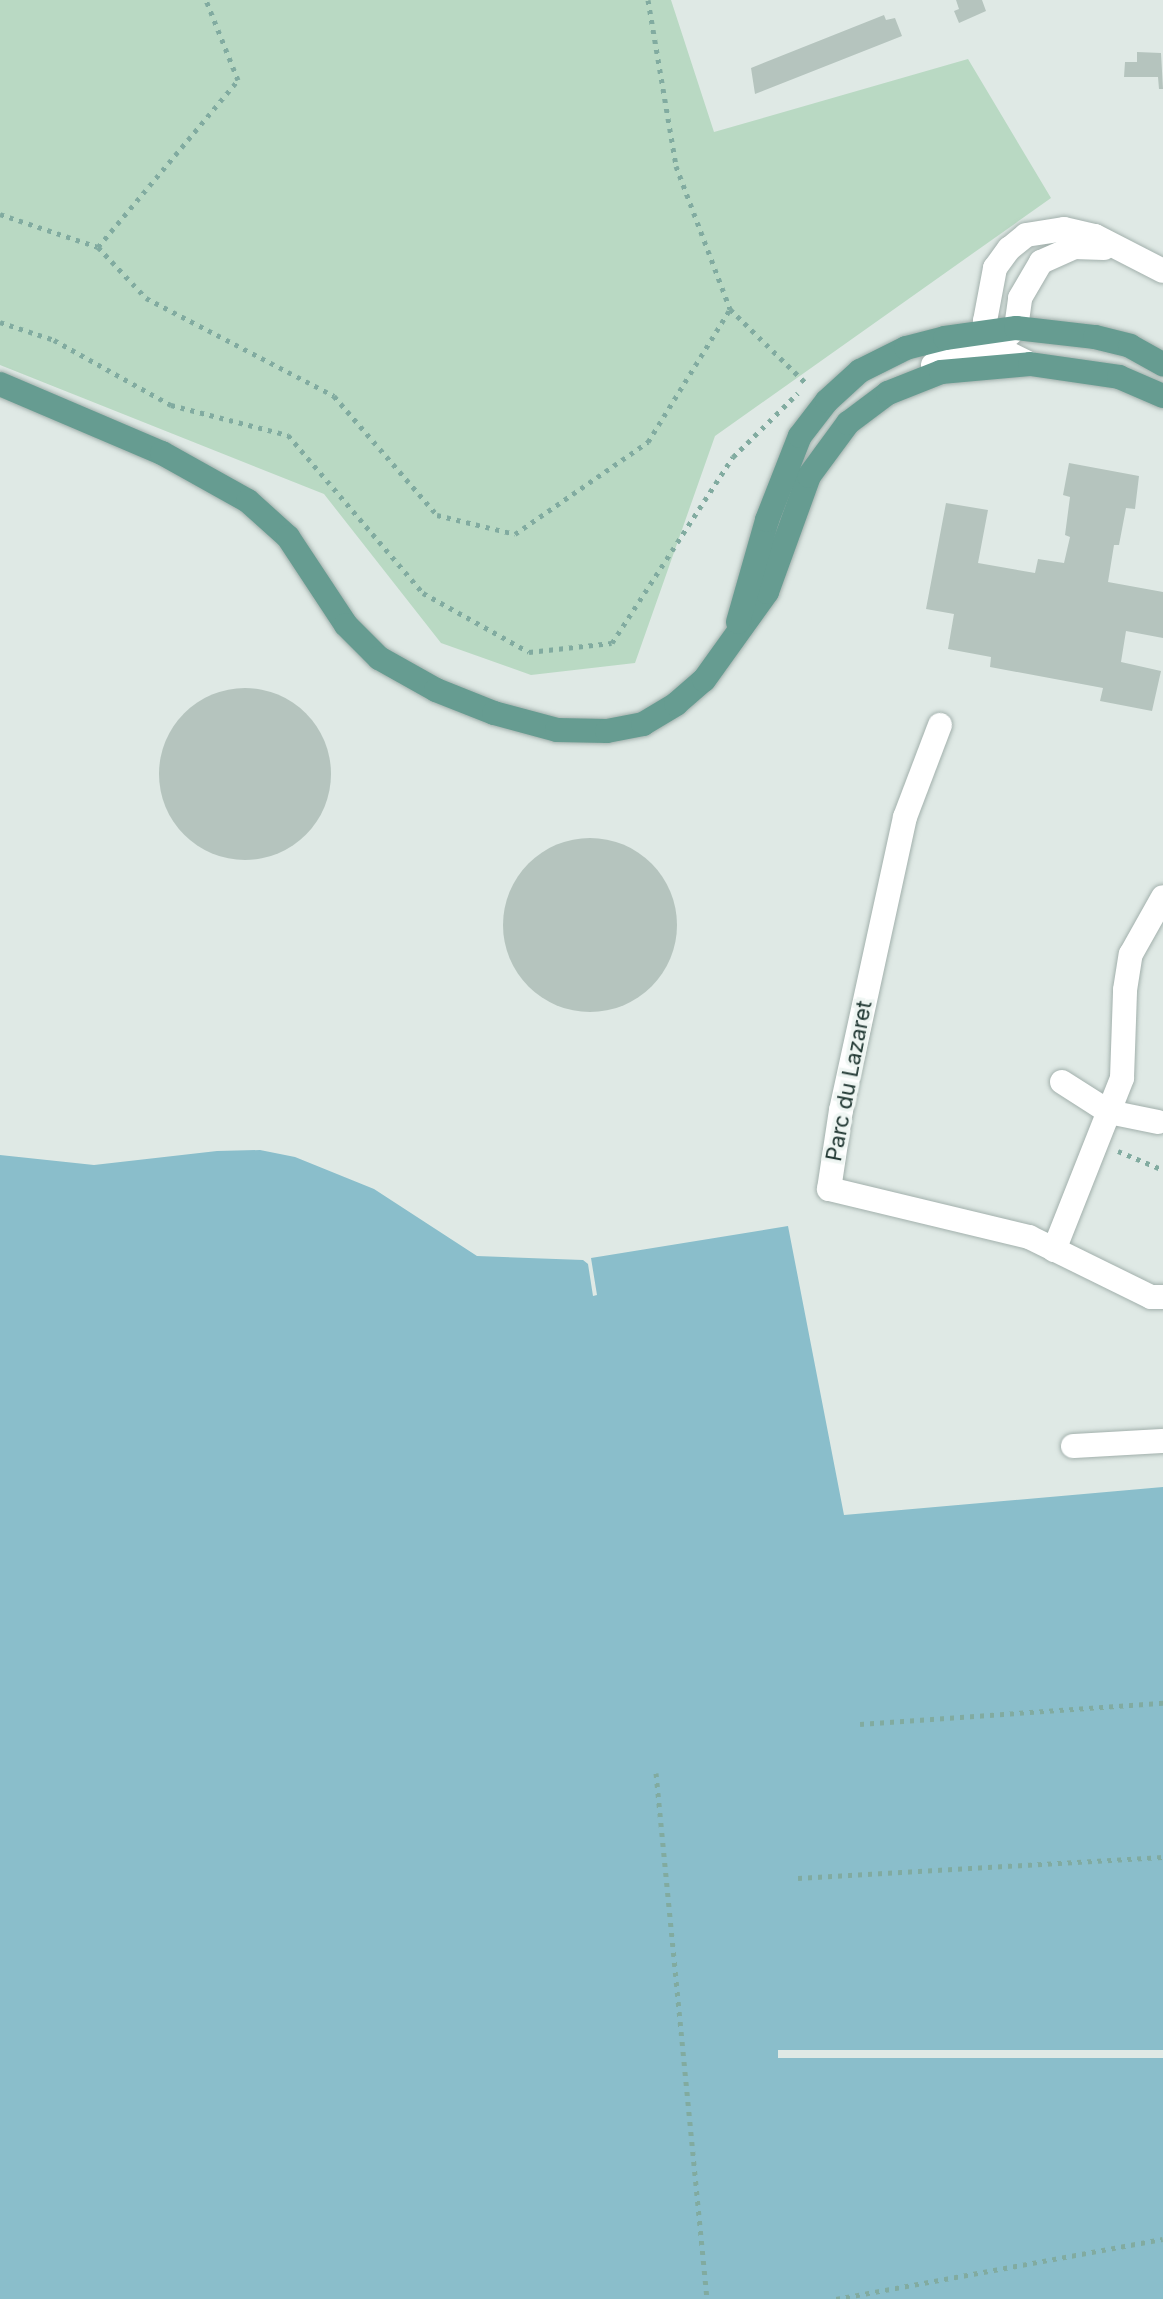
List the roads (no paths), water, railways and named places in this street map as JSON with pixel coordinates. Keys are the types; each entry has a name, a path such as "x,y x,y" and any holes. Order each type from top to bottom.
{"main road":[{"path":"734,636 767,520 800,436 827,401 860,371 906,348 990,339 1016,328 1095,337 1130,346 1163,364"},
{"path":"0,384 162,453 248,501 288,537 346,625 379,658 436,690 494,713 557,730 607,731 643,724 676,704 704,680 767,592 809,476 848,423 888,393 941,372 1030,364 1119,377 1163,396"}],"lane":[{"path":"990,339 987,301 995,268 1009,249 1026,235 1064,229 1095,236 1163,271"},
{"path":"1016,328 1020,298 1041,262 1074,247 1126,251"},
{"path":"990,339 1030,364"},
{"path":"888,393 909,374 990,339"},
{"name":"Parc du Lazaret","path":"940,725 905,817 841,1110 829,1189 1029,1237 1151,1297 1163,1297"},
{"path":"1054,1250 1122,1078 1125,990 1131,954 1163,897"},
{"path":"1062,1082 1109,1112 1158,1122"},
{"path":"1073,1446 1163,1441"}],"water":[{"path":"260,1150 295,1157 374,1189 477,1256 583,1260 588,1264 593,1296 597,1295 591,1258 788,1226 844,1515 1163,1487 1163,2299 0,2299 0,1155 94,1165 217,1151"}]}
